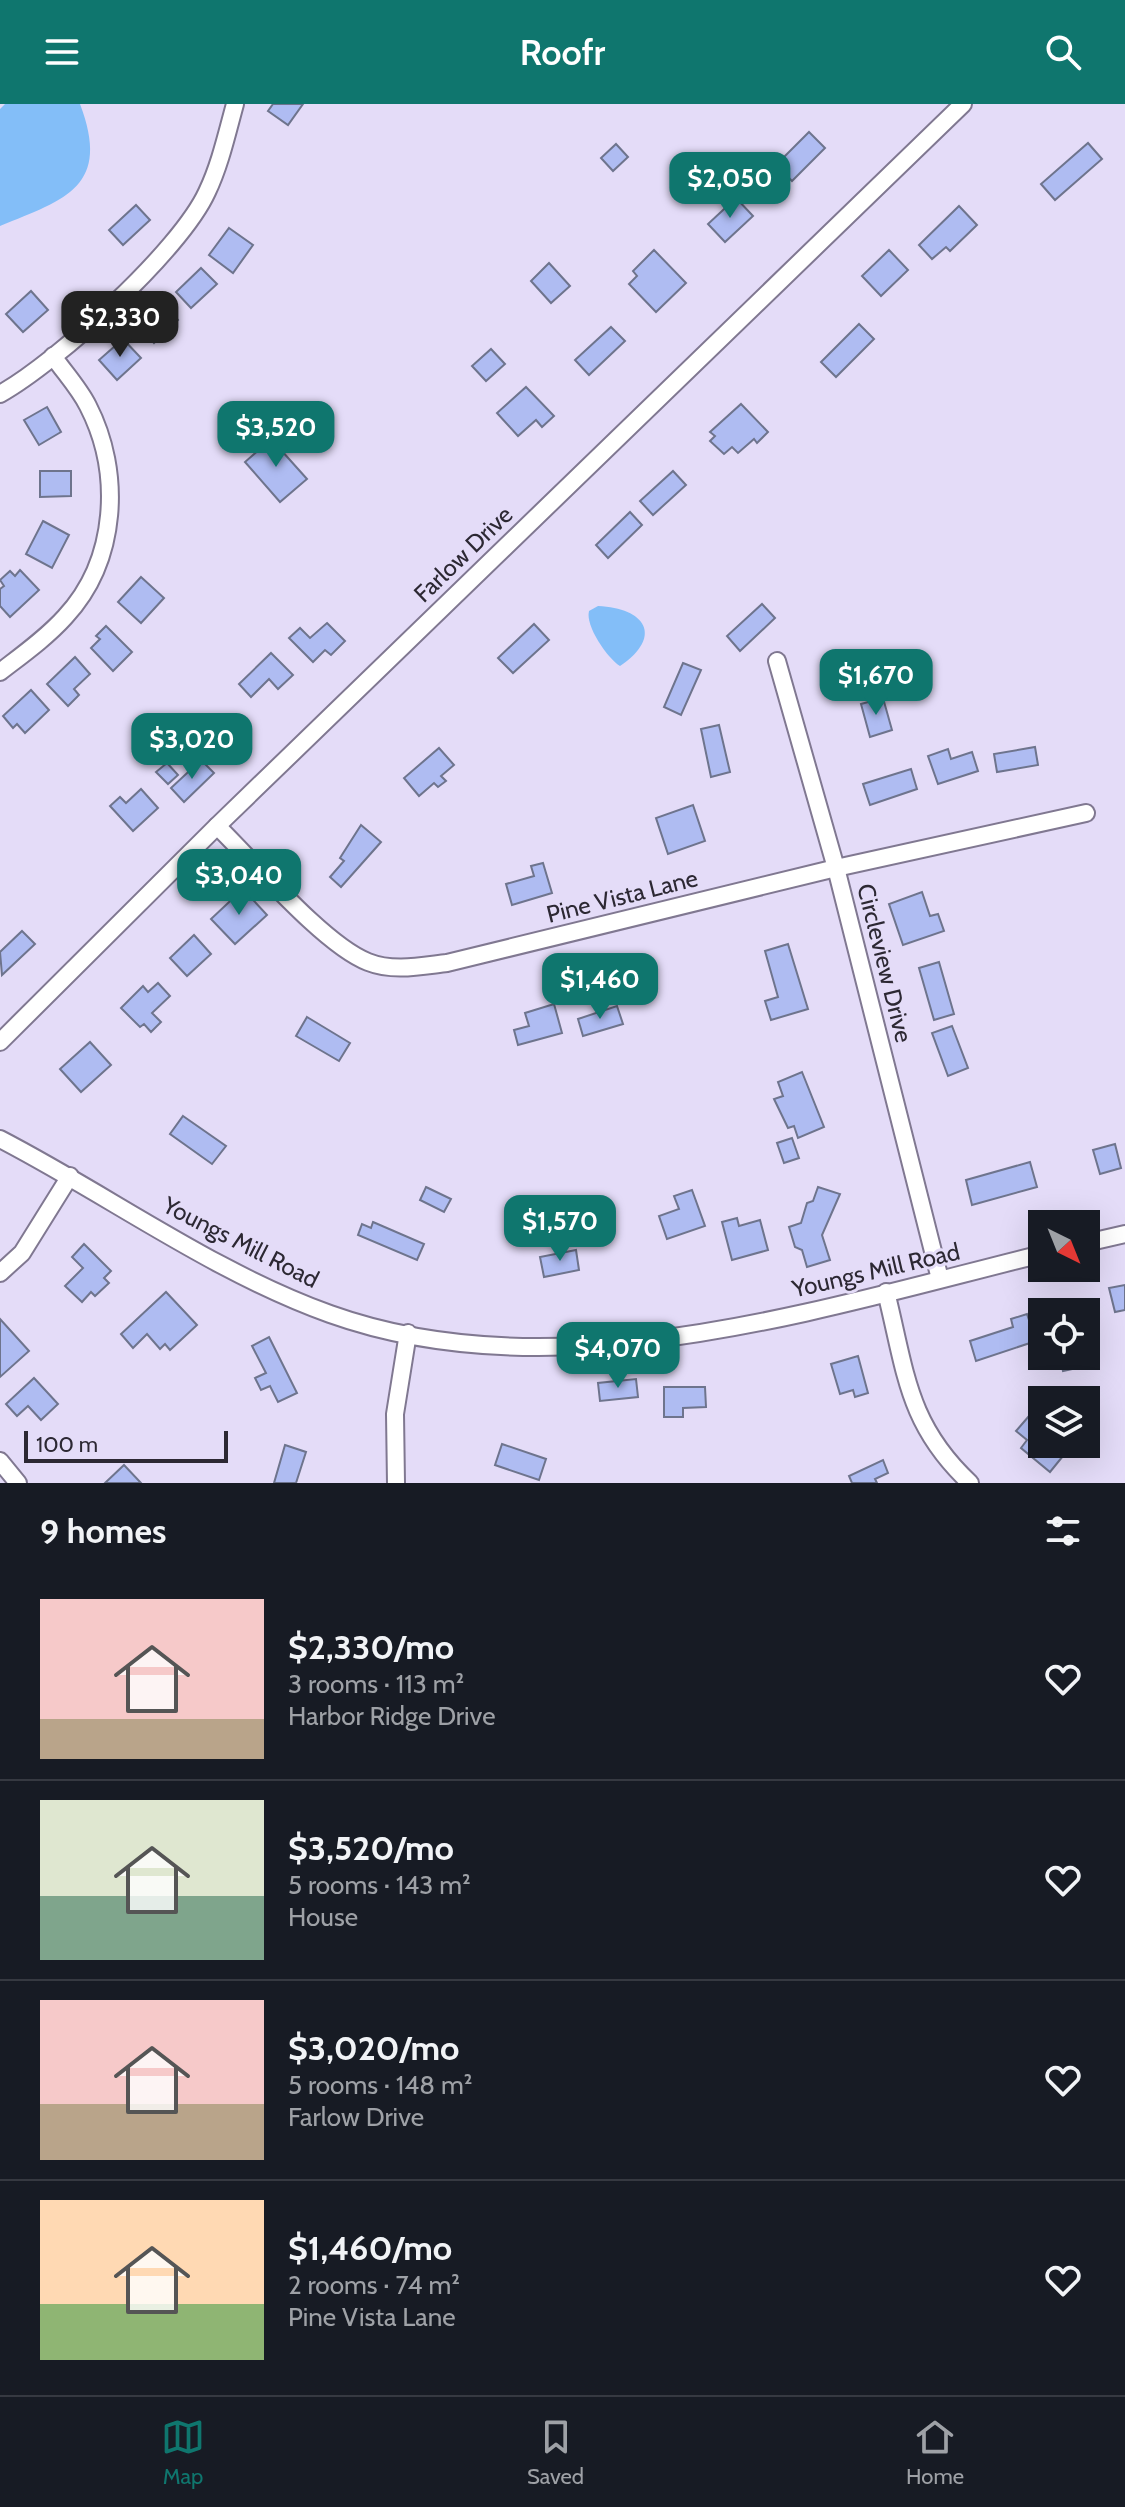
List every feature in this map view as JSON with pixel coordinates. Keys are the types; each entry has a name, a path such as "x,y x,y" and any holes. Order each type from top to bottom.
{"street":[{"path":"0,394 53,356 162,257 206,194 235,104"},
{"name":"Farlow Drive","path":"0,1042 217,826 963,104"},
{"path":"0,672 66,616 86,588 109,518 111,471 88,405 53,356"},
{"name":"Circleview Drive","path":"777,661 836,868 940,1279"},
{"name":"Pine Vista Lane","path":"217,826 338,945 368,962 397,968 447,963 836,868 1086,813"},
{"name":"Youngs Mill Road","path":"0,1139 256,1283 329,1314 408,1333 483,1345 618,1341 752,1324 1028,1257"},
{"path":"0,1273 22,1253 70,1176"},
{"path":"1100,1240 1125,1234"},
{"path":"886,1292 915,1412 931,1439 970,1483"},
{"path":"396,1483 395,1414 408,1333"},
{"path":"0,1461 18,1483"}],"water":[{"path":"5,104 80,104 90,154 86,172 77,186 45,207 0,226 0,109"},
{"path":"598,606 627,612 643,626 645,634 642,644 620,666 604,649 590,625 589,611"}],"building":[{"path":"273,104 303,104 288,125 268,111"},
{"path":"809,132 825,148 792,181 776,165"},
{"path":"1088,143 1102,159 1055,200 1041,184"},
{"path":"616,144 628,157 613,171 601,158"},
{"path":"736,198 753,216 725,242 708,224"},
{"path":"136,205 150,220 123,245 109,230"},
{"path":"959,206 977,225 950,251 946,247 932,259 919,245"},
{"path":"229,228 253,245 233,273 209,255"},
{"path":"654,250 686,283 656,312 629,284 637,276 633,271"},
{"path":"889,250 908,270 881,296 862,276"},
{"path":"549,263 570,286 551,303 531,281"},
{"path":"201,268 217,284 191,308 176,292"},
{"path":"31,291 48,310 23,332 6,314"},
{"path":"163,303 178,320 154,343 138,325"},
{"path":"859,324 874,339 836,377 821,362"},
{"path":"611,327 625,341 589,375 575,360"},
{"path":"123,339 141,358 117,380 99,360"},
{"path":"491,349 505,364 486,381 472,366"},
{"path":"526,387 554,416 542,427 536,420 518,436 497,413"},
{"path":"741,404 768,432 757,443 754,439 738,453 732,447 724,454 710,441 715,436 710,432"},
{"path":"47,407 61,432 39,445 24,420"},
{"path":"277,434 287,445 281,450 307,479 280,502 245,462"},
{"path":"40,471 71,471 71,496 40,497"},
{"path":"673,471 686,485 653,515 640,501"},
{"path":"630,512 642,525 608,558 596,545"},
{"path":"43,521 69,535 52,568 26,554"},
{"path":"20,570 39,590 10,617 0,606 0,589 4,586 0,580 10,571 15,576"},
{"path":"141,577 164,598 141,623 118,602"},
{"path":"762,604 775,618 740,651 727,636"},
{"path":"327,623 345,641 331,655 325,650 313,662 289,638 300,628 310,638"},
{"path":"534,624 549,640 513,673 498,658"},
{"path":"106,626 132,652 113,671 91,648 100,639 96,636"},
{"path":"271,653 293,675 278,689 269,679 251,697 239,684"},
{"path":"75,657 90,674 74,689 79,695 68,706 47,684"},
{"path":"683,663 701,670 681,715 664,707"},
{"path":"31,690 49,710 25,733 17,724 13,728 3,716"},
{"path":"883,698 892,730 870,737 861,704"},
{"path":"232,719 246,734 221,757 202,736 212,727 217,733"},
{"path":"719,725 730,772 711,777 701,729"},
{"path":"1035,747 1038,765 997,772 994,754"},
{"path":"439,748 454,765 441,776 446,781 438,787 434,783 419,796 404,778"},
{"path":"948,749 951,759 972,752 978,771 938,784 928,756"},
{"path":"201,760 214,773 184,802 171,788"},
{"path":"167,763 178,775 168,784 156,772"},
{"path":"911,769 917,789 870,805 863,784"},
{"path":"141,789 158,808 133,831 110,806 120,797 126,803"},
{"path":"693,805 705,841 668,854 656,818"},
{"path":"361,825 381,842 341,887 330,877 344,861 340,858"},
{"path":"543,863 552,893 512,905 506,884 534,876 531,866"},
{"path":"243,889 267,915 235,944 211,919"},
{"path":"922,892 930,916 938,914 944,931 903,945 889,904"},
{"path":"22,931 35,944 2,975 0,952"},
{"path":"194,935 211,954 187,976 170,958"},
{"path":"788,944 808,1009 771,1020 765,1001 778,997 765,951"},
{"path":"939,962 954,1014 934,1020 919,968"},
{"path":"158,983 170,996 152,1013 161,1022 151,1032 144,1024 140,1027 121,1008 143,986 148,992"},
{"path":"554,1004 562,1033 518,1045 514,1030 529,1026 525,1013"},
{"path":"617,1006 623,1024 583,1036 578,1019"},
{"path":"307,1017 350,1043 339,1061 296,1036"},
{"path":"952,1026 968,1068 948,1076 932,1033"},
{"path":"90,1042 111,1065 81,1092 60,1069"},
{"path":"802,1072 824,1127 798,1138 794,1126 788,1128 774,1099 783,1096 778,1082"},
{"path":"183,1116 226,1146 212,1164 170,1134"},
{"path":"792,1138 799,1158 784,1163 777,1143"},
{"path":"1115,1144 1121,1168 1100,1174 1093,1150"},
{"path":"1030,1162 1037,1187 972,1205 966,1180"},
{"path":"426,1187 451,1199 444,1212 420,1200"},
{"path":"818,1187 840,1194 822,1235 830,1260 807,1267 802,1250 795,1247 789,1227 801,1223 807,1203 813,1201"},
{"path":"692,1190 705,1226 667,1239 659,1216 679,1209 674,1196"},
{"path":"737,1218 739,1226 760,1220 768,1250 732,1260 722,1222"},
{"path":"373,1222 424,1244 417,1260 358,1235 362,1224 371,1228"},
{"path":"84,1244 111,1271 104,1278 109,1283 95,1296 91,1292 82,1302 65,1286 83,1268 72,1257"},
{"path":"576,1250 579,1270 544,1277 540,1257"},
{"path":"1125,1285 1125,1310 1115,1312 1109,1288"},
{"path":"166,1292 197,1325 170,1350 165,1344 160,1349 147,1334 133,1348 121,1334"},
{"path":"1027,1314 1028,1344 976,1361 970,1341 1013,1327 1011,1319"},
{"path":"0,1319 29,1351 0,1377"},
{"path":"269,1337 297,1393 278,1402 270,1386 261,1390 255,1378 266,1373 252,1346"},
{"path":"858,1356 868,1393 855,1397 853,1390 840,1394 831,1364"},
{"path":"34,1378 58,1404 41,1420 28,1406 17,1416 6,1404"},
{"path":"636,1379 638,1397 600,1401 598,1383"},
{"path":"664,1387 705,1387 706,1407 683,1408 683,1417 664,1417"},
{"path":"1028,1417 1028,1454 1021,1448 1027,1440 1016,1431"},
{"path":"502,1444 546,1459 539,1480 495,1465"},
{"path":"285,1445 306,1452 296,1483 274,1483"},
{"path":"1033,1458 1061,1458 1050,1472"},
{"path":"883,1460 888,1473 875,1479 877,1483 852,1483 849,1476"},
{"path":"124,1465 141,1483 105,1483"}]}
